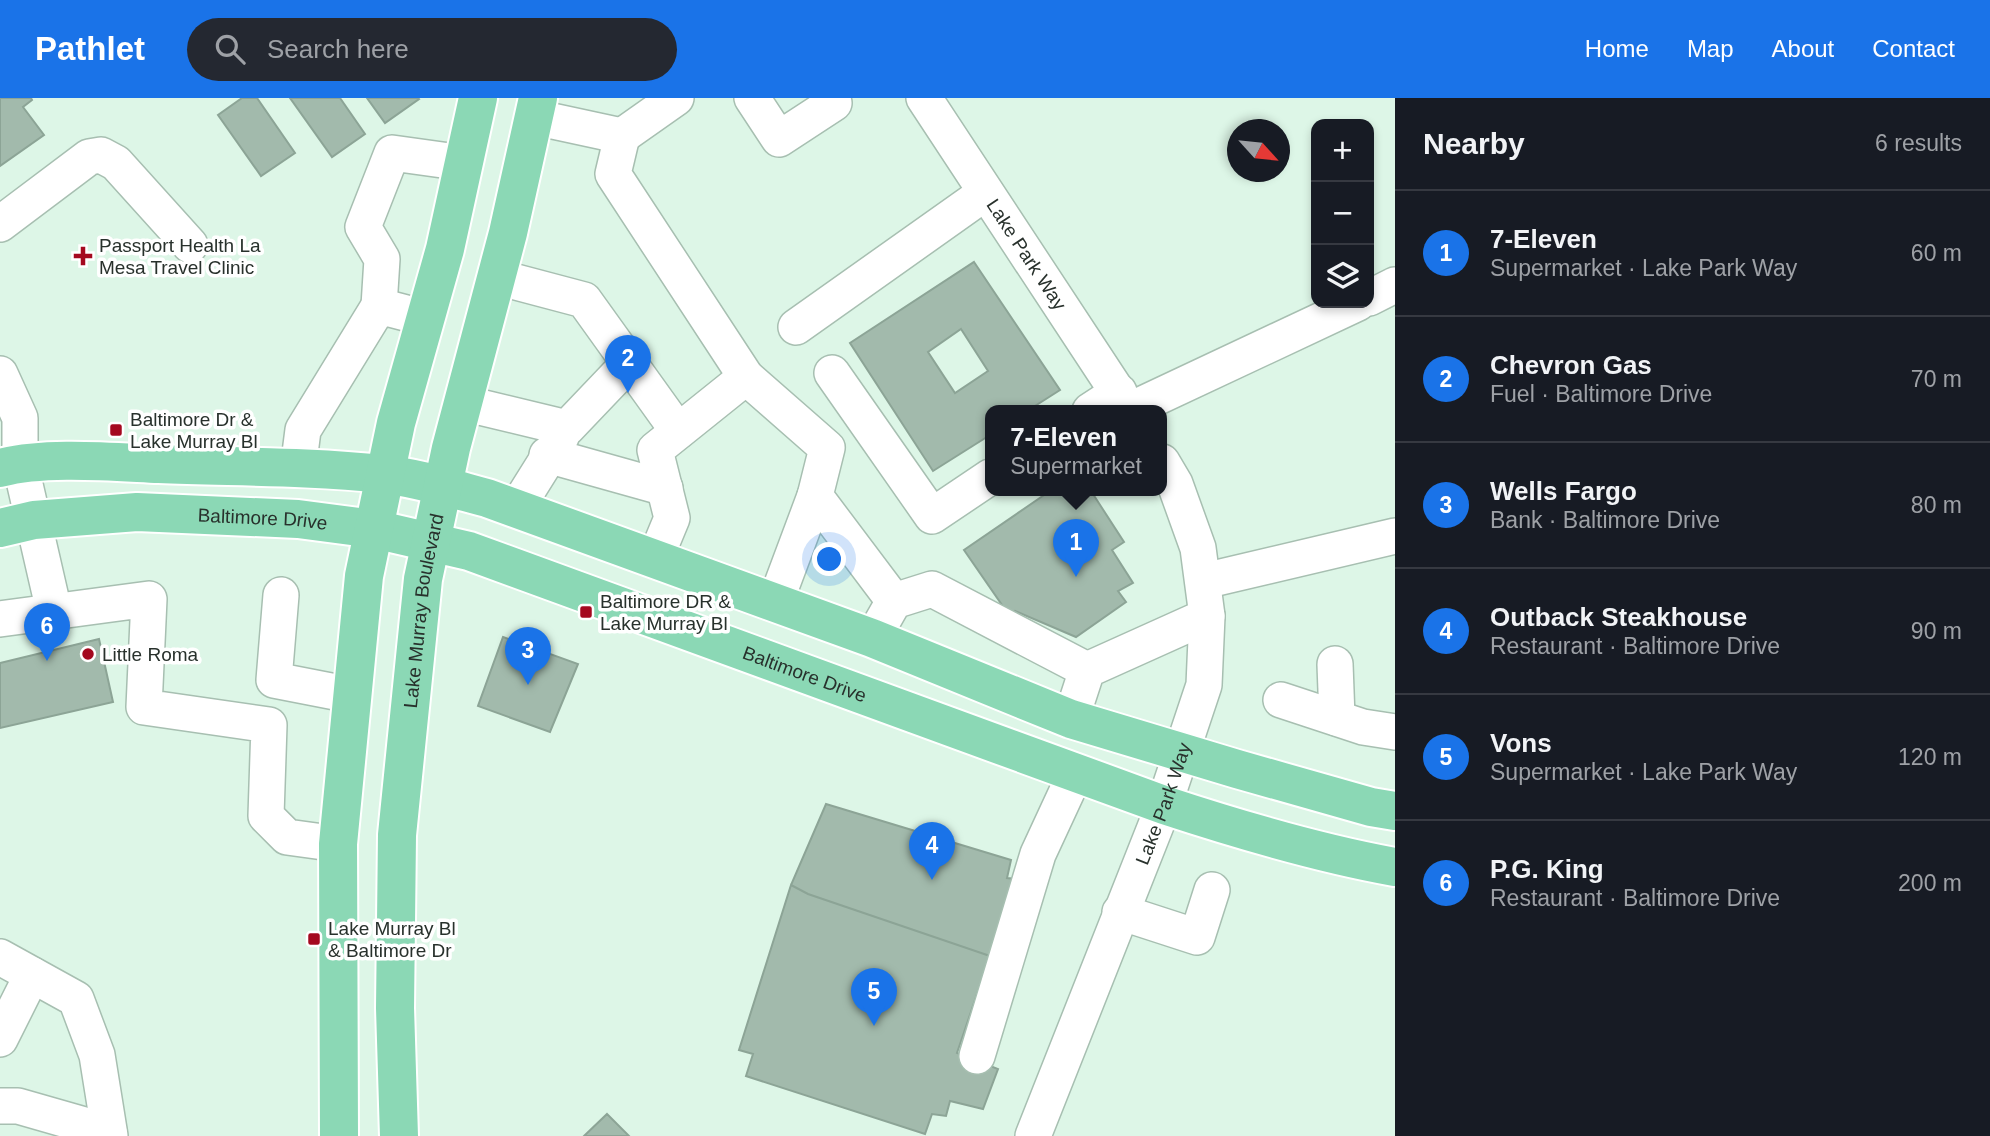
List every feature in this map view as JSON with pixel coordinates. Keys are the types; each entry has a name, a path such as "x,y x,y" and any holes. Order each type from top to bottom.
{"main road":[{"path":"339,1136 338,844 364,576 396,423 445,250 478,98"},
{"name":"Lake Murray Boulevard","path":"399,1136 395,1008 397,835 423,579 443,486 497,277 536,108"},
{"path":"10,465 119,463 385,474 443,486 487,498 872,638 1071,719 1358,803 1395,811"},
{"name":"Baltimore Drive","path":"17,524 137,512 298,519 374,529 469,551 1164,805 1221,824 1395,867"}],"street":[{"path":"676,98 622,136 613,174 746,377 827,448 815,496 775,603"},
{"path":"752,98 779,139 834,103 831,98"},
{"name":"Lake Park Way","path":"924,98 1116,405"},
{"path":"536,108 622,136"},
{"path":"298,470 303,430 379,306 382,259 363,228 392,153 464,163"},
{"path":"0,224 89,157 101,155 116,163 190,246"},
{"path":"796,327 985,193"},
{"path":"497,277 584,300 678,431"},
{"path":"1374,296 1395,285"},
{"path":"379,306 425,318"},
{"path":"1119,405 1346,308"},
{"path":"516,509 557,442 629,363"},
{"path":"832,373 932,516 985,480"},
{"path":"0,374 20,418 10,465 17,524 54,611"},
{"path":"655,559 672,518 655,450 746,377"},
{"path":"463,403 665,488"},
{"name":"Lake Park Way","path":"1033,1136 1164,805 1204,685 1207,616 1204,581 1188,516 1167,470"},
{"path":"815,496 894,601"},
{"path":"1204,581 1395,536"},
{"path":"872,638 894,601 932,589 1087,670"},
{"path":"281,595 274,680 351,695"},
{"path":"0,619 149,599 144,706 269,725 266,816 287,836 338,844"},
{"path":"1071,719 1087,670 1207,616"},
{"path":"1335,664 1337,718"},
{"path":"1281,700 1363,727 1395,732"},
{"path":"977,1056 1038,853 1076,772"},
{"path":"1120,912 1197,937 1212,890"},
{"path":"0,957 76,999 97,1055 110,1134 18,1107 0,1106"},
{"path":"0,1040 32,975"}],"building":[{"path":"0,98 31,98 23,107 44,135 0,166"},
{"path":"242,98 257,98 295,153 261,176 218,115"},
{"path":"290,98 340,98 365,134 332,157"},
{"path":"367,98 418,98 419,99 385,123"},
{"path":"974,262 1060,390 1036,405 985,405 985,438 933,471 850,343","holes":["961,329 988,371 955,393 928,352"]},
{"path":"1043,496 1094,496 1124,542 1112,550 1133,583 1118,591 1126,602 1076,637 1015,611 1009,615 964,550"},
{"path":"503,637 578,664 550,732 478,706"},
{"path":"99,639 113,702 0,728 0,663"},
{"path":"826,804 1011,860 1007,878 1017,879 990,956 808,894 791,885"},
{"path":"791,885 808,894 990,956 957,1053 998,1069 983,1109 950,1101 946,1116 932,1114 925,1134 746,1076 753,1054 739,1050"},
{"path":"607,1114 629,1136 584,1136"}],"place":[{"name":"Passport Health La Mesa Travel Clinic","path":"83,256"},
{"name":"Chevron Gas","path":"628,393"},
{"name":"Baltimore Dr & Lake Murray Bl","path":"116,430"},
{"name":"7-Eleven","path":"1076,577"},
{"name":"Baltimore DR & Lake Murray Bl","path":"586,612"},
{"name":"Little Roma","path":"88,654"},
{"name":"P.G. King","path":"47,661"},
{"name":"Wells Fargo","path":"528,685"},
{"name":"Outback Steakhouse","path":"932,880"},
{"name":"Lake Murray Bl & Baltimore Dr","path":"314,939"},
{"name":"Vons","path":"874,1026"}]}
